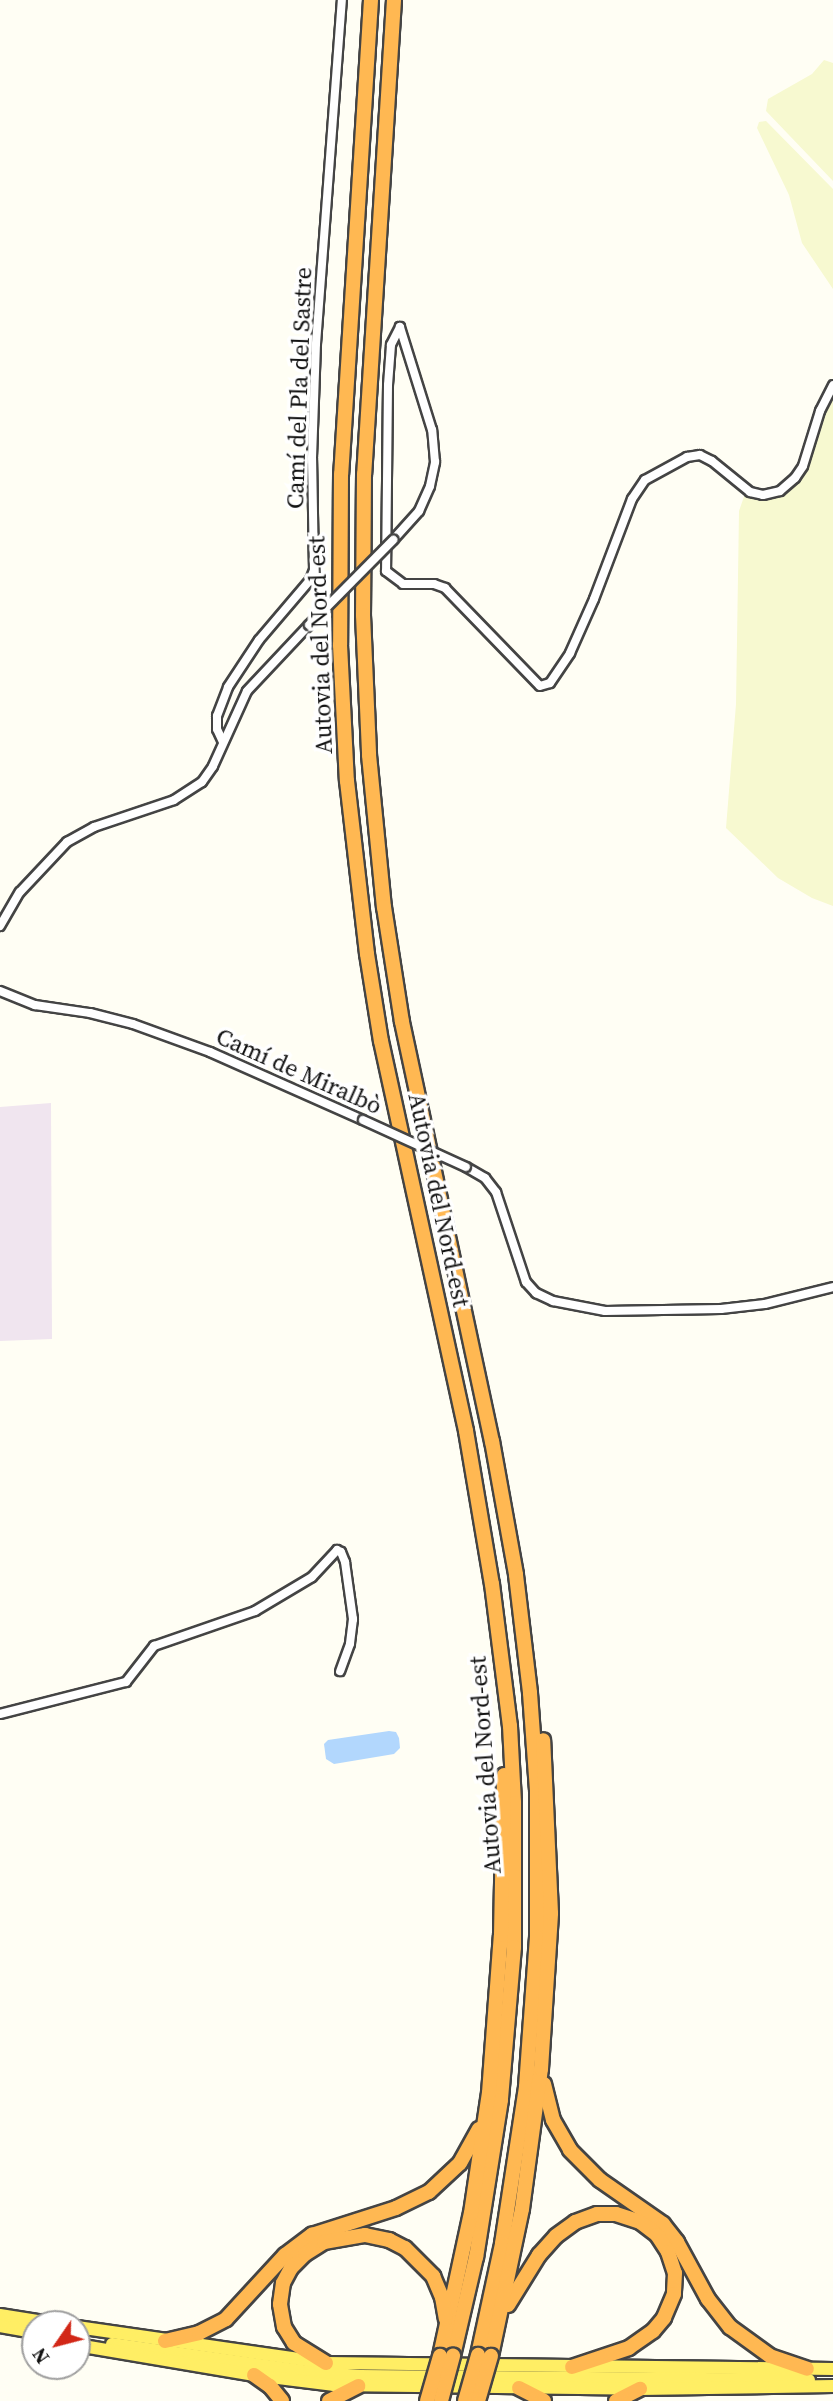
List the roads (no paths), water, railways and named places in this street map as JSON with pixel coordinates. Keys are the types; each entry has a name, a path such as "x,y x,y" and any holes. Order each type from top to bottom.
{"highway":[{"name":"Autovia del Nord-est","path":"371,0 341,474 340,645 347,780 367,954 382,1041 466,1431 503,1667 510,1726 515,1828 512,1983 495,2153 476,2257 447,2356 441,2401"},
{"name":"Autovia del Nord-est","path":"394,0 366,432 363,547 365,684 375,820 391,955 414,1087 504,1505 524,1635 534,1744 538,1854 536,1973 525,2099 484,2355 465,2401"},
{"path":"473,1353 486,1382 506,1480 541,1718 551,1913 541,2069 526,2185 499,2322"},
{"path":"427,2401 447,2356 447,2325 471,2213 487,2111 501,1935 504,1823 500,1679 503,1667"},
{"path":"541,2069 553,2120 563,2141 582,2164 663,2224 677,2242 714,2308 735,2333 770,2356 807,2368"},
{"path":"165,2341 199,2333 226,2319 285,2255 312,2235 396,2208 429,2192 460,2163 487,2111"},
{"path":"478,2401 484,2355 499,2322 539,2255 568,2226 603,2214 640,2222 661,2240 671,2259 675,2280 670,2307 657,2327 637,2343 613,2355 572,2367"},
{"path":"326,2363 302,2351 290,2338 281,2320 280,2297 286,2277 296,2262 311,2249 331,2239 349,2235 373,2236 411,2252 437,2283 447,2325"},
{"path":"254,2375 270,2386 282,2401"},
{"path":"329,2401 358,2386"},
{"path":"519,2388 544,2401"},
{"path":"616,2401 639,2389"}],"main road":[{"path":"0,2315 21,2318"},
{"path":"0,2326 21,2329"},
{"path":"91,2329 326,2363 833,2369"},
{"path":"91,2340 309,2372 360,2376 833,2380"},
{"path":"91,2347 254,2375 358,2386 639,2389 833,2386"}],"street":[{"name":"Camí del Pla del Sastre","path":"223,742 217,729 217,716 228,687 259,640 310,580 314,570 312,458 316,344 342,0"},
{"path":"0,926 20,892 67,842 94,827 162,804 193,790 214,766 247,691 309,625 393,540 419,511 430,486 435,462 432,430 400,327 391,345 388,385 386,570 403,584 434,584 445,588 540,686 550,683 570,653 598,590 632,499 641,484 687,457 700,455 712,461 750,492 763,495 780,491 800,471 820,411 833,385"},
{"name":"Camí de Miralbò","path":"0,990 35,1004 133,1024 210,1052 466,1167 485,1178 496,1192 522,1275 531,1289 546,1299 605,1311 711,1310 765,1304 833,1287"},
{"path":"0,1714 121,1685 132,1677 148,1651 157,1644 247,1616 312,1577 337,1550 343,1555 353,1619 350,1644 340,1671"}],"water":[{"path":"396,1732 399,1738 400,1748 394,1754 334,1764 326,1759 324,1744 328,1740"}]}
